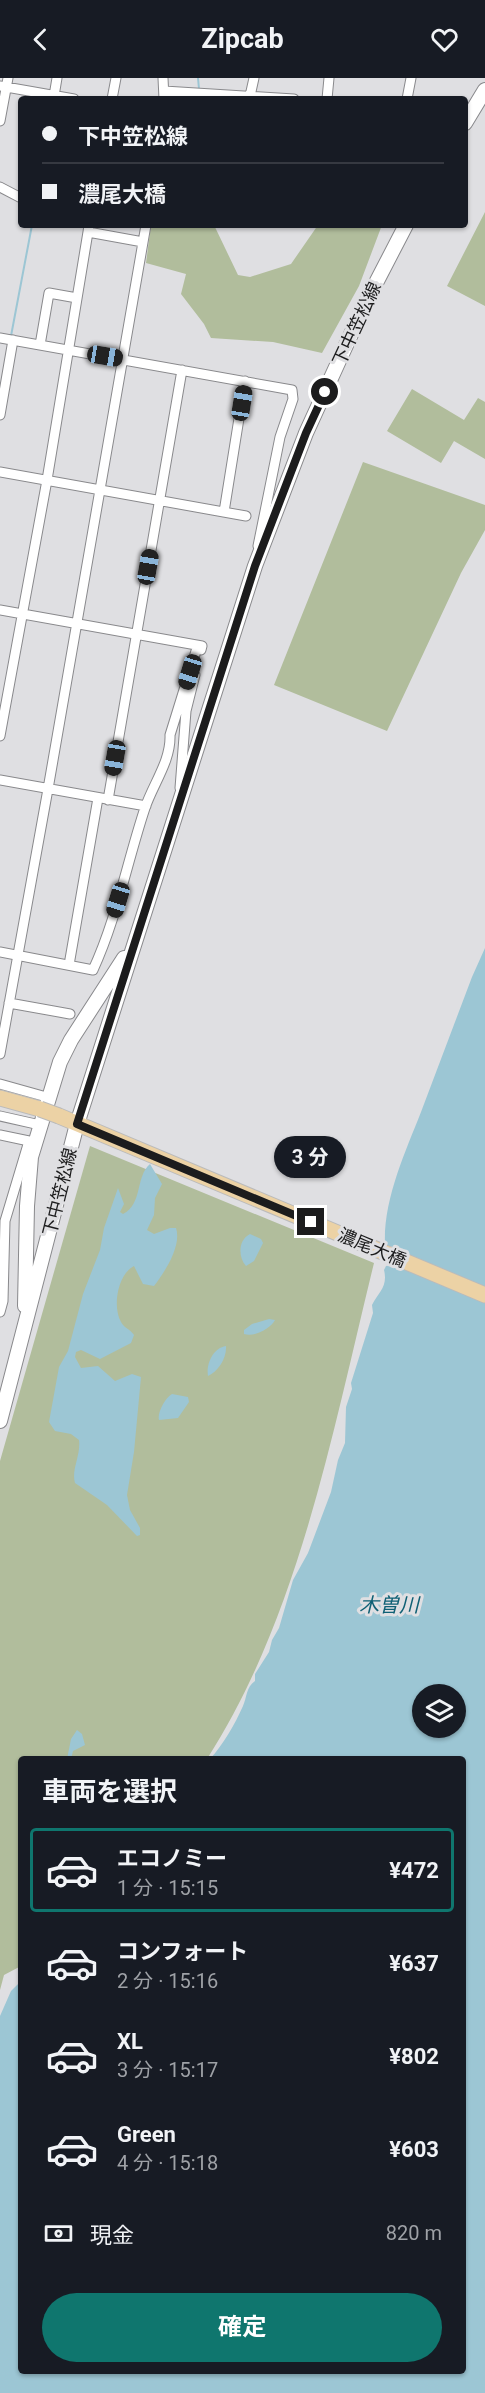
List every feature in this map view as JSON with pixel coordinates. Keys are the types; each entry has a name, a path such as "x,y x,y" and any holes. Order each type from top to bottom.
{"main road":[{"path":"468,118 485,90"},
{"name":"下中笠松線","path":"0,1421 77,1124 255,566 306,433 404,228"},
{"path":"25,1329 27,1206 31,1157 45,1103 71,1040 122,964 140,927"},
{"name":"濃尾大橋","path":"0,1098 45,1103 59,1116 77,1124 485,1295"}],"street":[{"path":"0,121 5,84 54,96 57,78"},
{"path":"113,96 116,78"},
{"path":"163,78 164,95 250,96 254,78"},
{"path":"327,96 328,78"},
{"path":"408,96 411,78"},
{"path":"0,187 18,196"},
{"path":"0,736 47,480 88,228 143,243"},
{"path":"0,1054 146,228"},
{"path":"396,243 398,228"},
{"path":"40,345 49,293 77,298"},
{"path":"0,338 292,390 293,399 280,437 255,566"},
{"path":"0,416 14,340"},
{"path":"69,965 136,634 182,370"},
{"path":"224,512 245,381"},
{"path":"0,472 246,516"},
{"path":"0,610 202,646"},
{"path":"180,806 186,711 202,646"},
{"path":"0,952 93,970 106,942 146,806 170,746 170,735 196,651 202,646"},
{"path":"0,780 146,806"},
{"path":"9,1003 70,1014"},
{"path":"0,1084 45,1103"},
{"path":"0,1116 40,1125"},
{"path":"0,1135 29,1141 5,1221 2,1252 3,1301 0,1312"}],"green space":[{"path":"485,212 485,306 447,286"},
{"path":"151,228 215,228 238,275 250,277 291,264 316,228 381,228 359,286 322,353 273,342 211,338 204,324 181,294 186,274 146,263"},
{"path":"412,389 464,420 478,398 485,402 485,459 454,441 441,463 387,431"},
{"path":"363,462 485,505 485,530 461,573 387,731 274,685"},
{"path":"90,1146 374,1263 328,1455 290,1582 267,1644 239,1703 209,1756 18,1756 18,1968 4,1975 0,1990 0,1461"}],"water":[{"name":"木曽川","path":"485,948 485,2393 0,2393 0,2016 11,1991 18,1984 18,2374 466,2374 466,1756 212,1756 232,1727 243,1706 248,1689 255,1681 255,1674 269,1652 272,1640 279,1628 293,1580 308,1553 331,1492 338,1460 345,1443 346,1407 352,1389 351,1383 373,1313 372,1305 384,1285 386,1266 395,1264 399,1252 397,1248 385,1245 385,1228 391,1194 402,1160"},
{"path":"150,1164 162,1184 155,1198 154,1215 147,1230 154,1234 176,1228 174,1251 167,1267 154,1286 143,1284 134,1266 128,1270 120,1283 117,1299 118,1315 122,1324 134,1335 131,1343 100,1359 81,1350 76,1352 75,1357 81,1368 98,1366 115,1381 132,1374 141,1377 134,1452 127,1495 130,1510 140,1528 140,1535 137,1536 107,1505 75,1483 74,1473 79,1440 71,1434 55,1431 49,1422 59,1367 68,1351 83,1294 100,1250 104,1228 118,1188 124,1204 120,1212 123,1214 134,1204 142,1176"},
{"path":"250,1234 261,1239 263,1243 254,1261 246,1266 240,1249 243,1240"},
{"path":"269,1319 275,1320 266,1329 253,1334 244,1334 244,1330 252,1324"},
{"path":"226,1346 221,1364 208,1376 211,1357 221,1347"},
{"path":"172,1394 188,1397 189,1402 178,1418 159,1420 162,1406"},
{"path":"77,1730 82,1734 85,1745 73,1751 72,1756 68,1756 71,1739"}],"waterway":[{"path":"198,78 199,89"},
{"path":"11,336 31,228"}],"route":[{"path":"311,1222 77,1124 255,566 306,433 325,392"}]}
